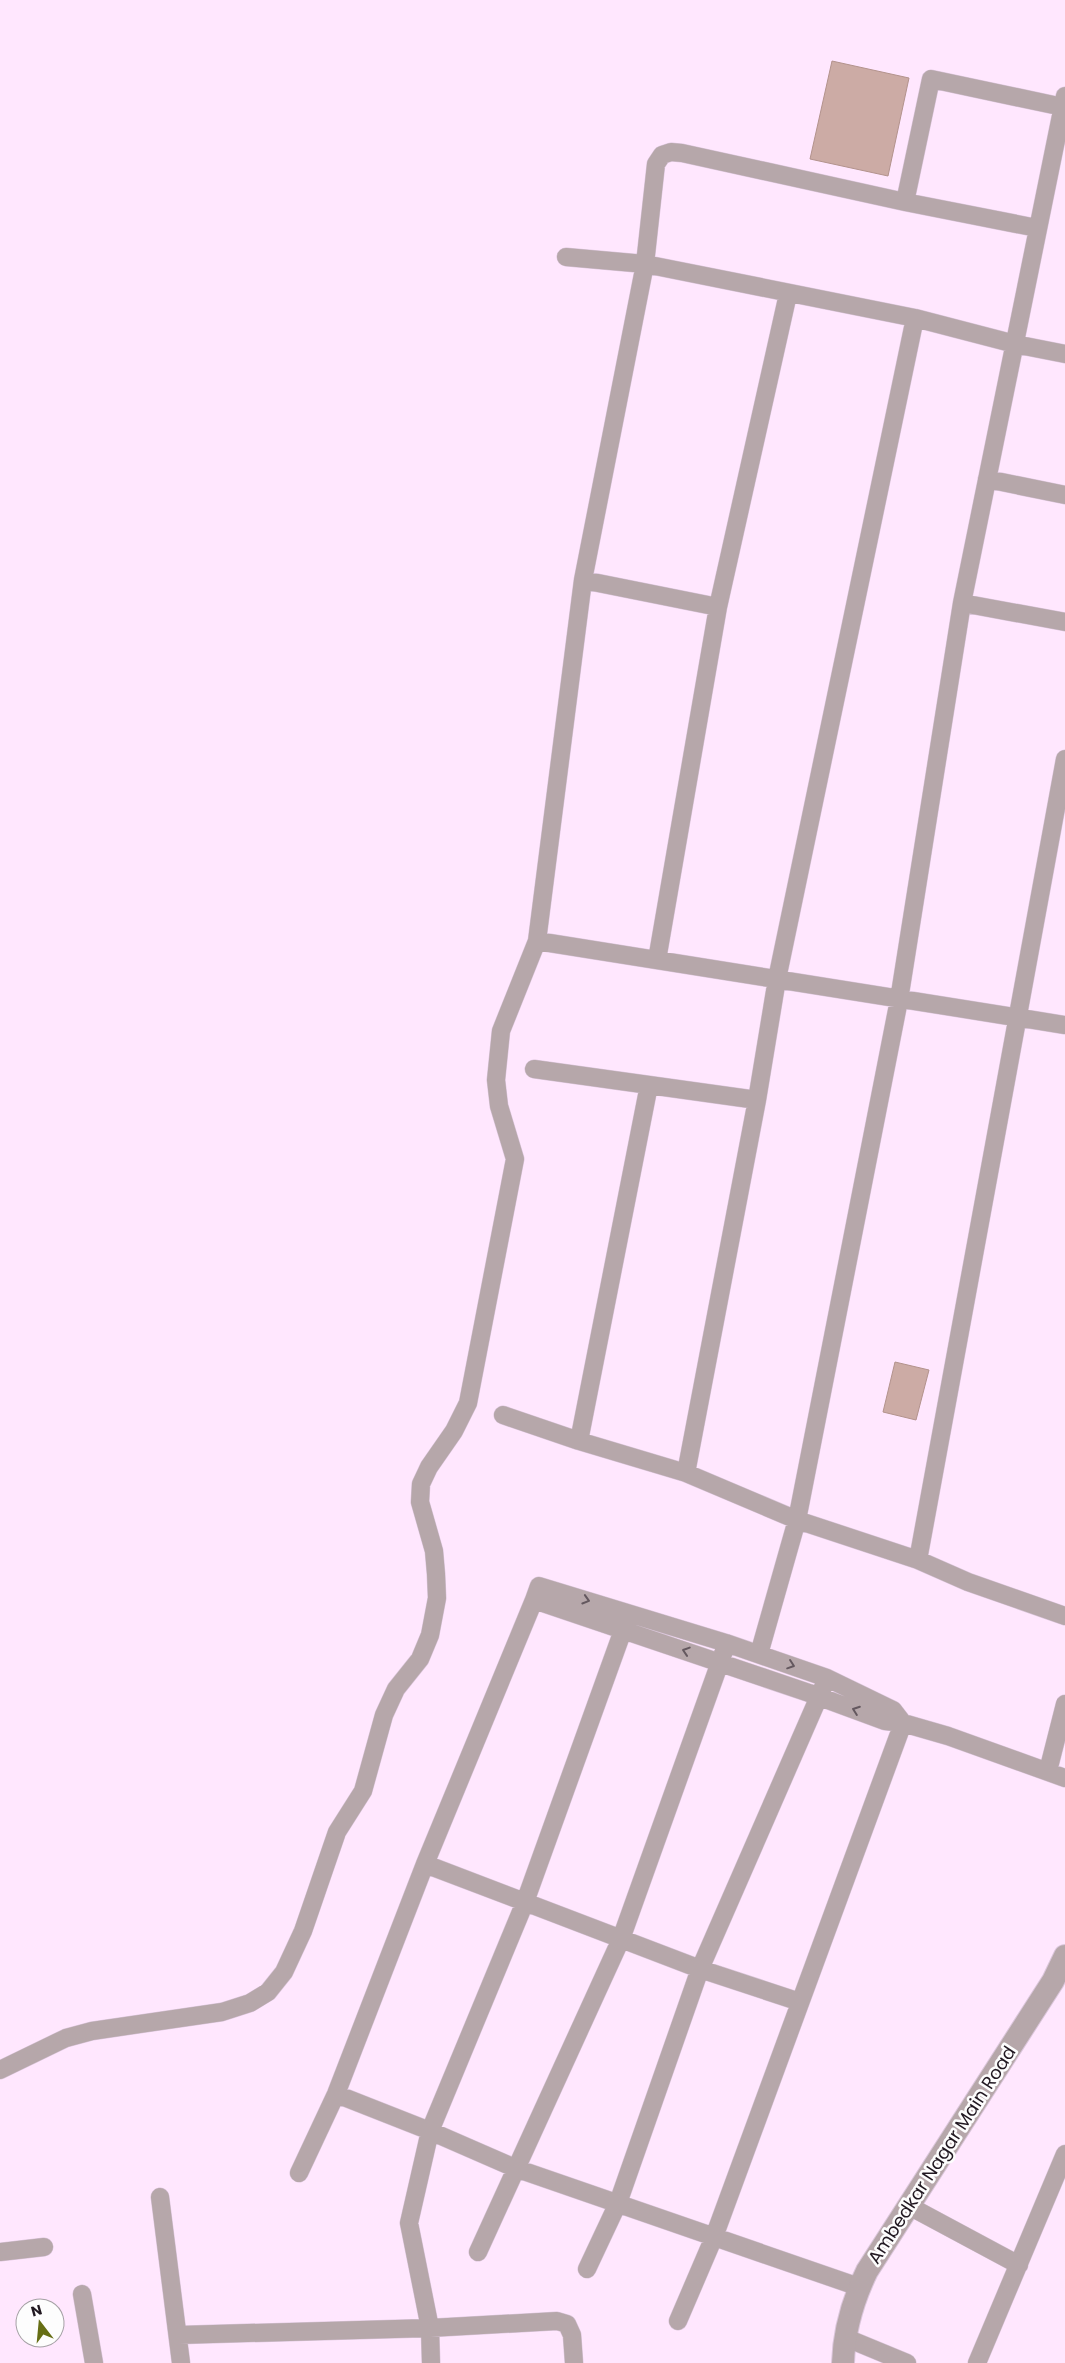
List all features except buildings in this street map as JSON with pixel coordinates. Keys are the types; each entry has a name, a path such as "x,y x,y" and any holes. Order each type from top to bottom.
{"street":[{"path":"759,1654 797,1520 899,1000 962,602 1064,102 931,79 905,202"},
{"path":"0,2070 66,2038 92,2031 222,2012 250,2003 268,1992 284,1972 304,1931 337,1832 363,1791 384,1715 396,1689 420,1659 430,1635 437,1598 436,1574 434,1551 420,1502 421,1484 429,1468 454,1431 468,1403 514,1158 498,1106 496,1080 501,1031 537,941 583,580 645,264 656,164 662,155 671,152 1037,228"},
{"path":"566,258 645,264 915,318 1015,344 1065,354"},
{"path":"657,960 718,607 788,294"},
{"path":"686,1473 757,1100 777,979 915,318"},
{"path":"987,479 1065,495"},
{"path":"583,580 718,607"},
{"path":"962,602 1065,622"},
{"path":"918,1560 1065,759"},
{"path":"537,941 1065,1025"},
{"path":"534,1069 757,1100"},
{"path":"579,1441 649,1085"},
{"path":"503,1415 579,1441 686,1473 797,1520 918,1560 968,1582 1065,1616"},
{"path":"299,2173 336,2094 425,1864 539,1586 720,1662 820,1696 885,1721 903,1723 1065,1778"},
{"path":"626,1622 726,1644 827,1678 893,1710 903,1723"},
{"path":"431,2363 430,2328 409,2222 430,2131 525,1902 626,1622"},
{"path":"478,2252 621,1939 726,1644"},
{"path":"587,2269 618,2203 700,1969 827,1678"},
{"path":"1048,1771 1065,1704"},
{"path":"678,2321 714,2236 903,1723"},
{"path":"425,1864 700,1969 800,2002"},
{"name":"Ambedkar Nagar Main Road","path":"843,2363 844,2337 859,2287 1053,1981 1065,1956"},
{"path":"336,2094 430,2131 515,2168 859,2287"},
{"path":"977,2363 1065,2154"},
{"path":"160,2196 181,2363"},
{"path":"909,2206 1019,2265"},
{"path":"0,2252 44,2247"},
{"path":"82,2294 94,2363"},
{"path":"178,2335 430,2328 557,2321 567,2324 572,2335 574,2363"},
{"path":"844,2337 907,2363"}]}
